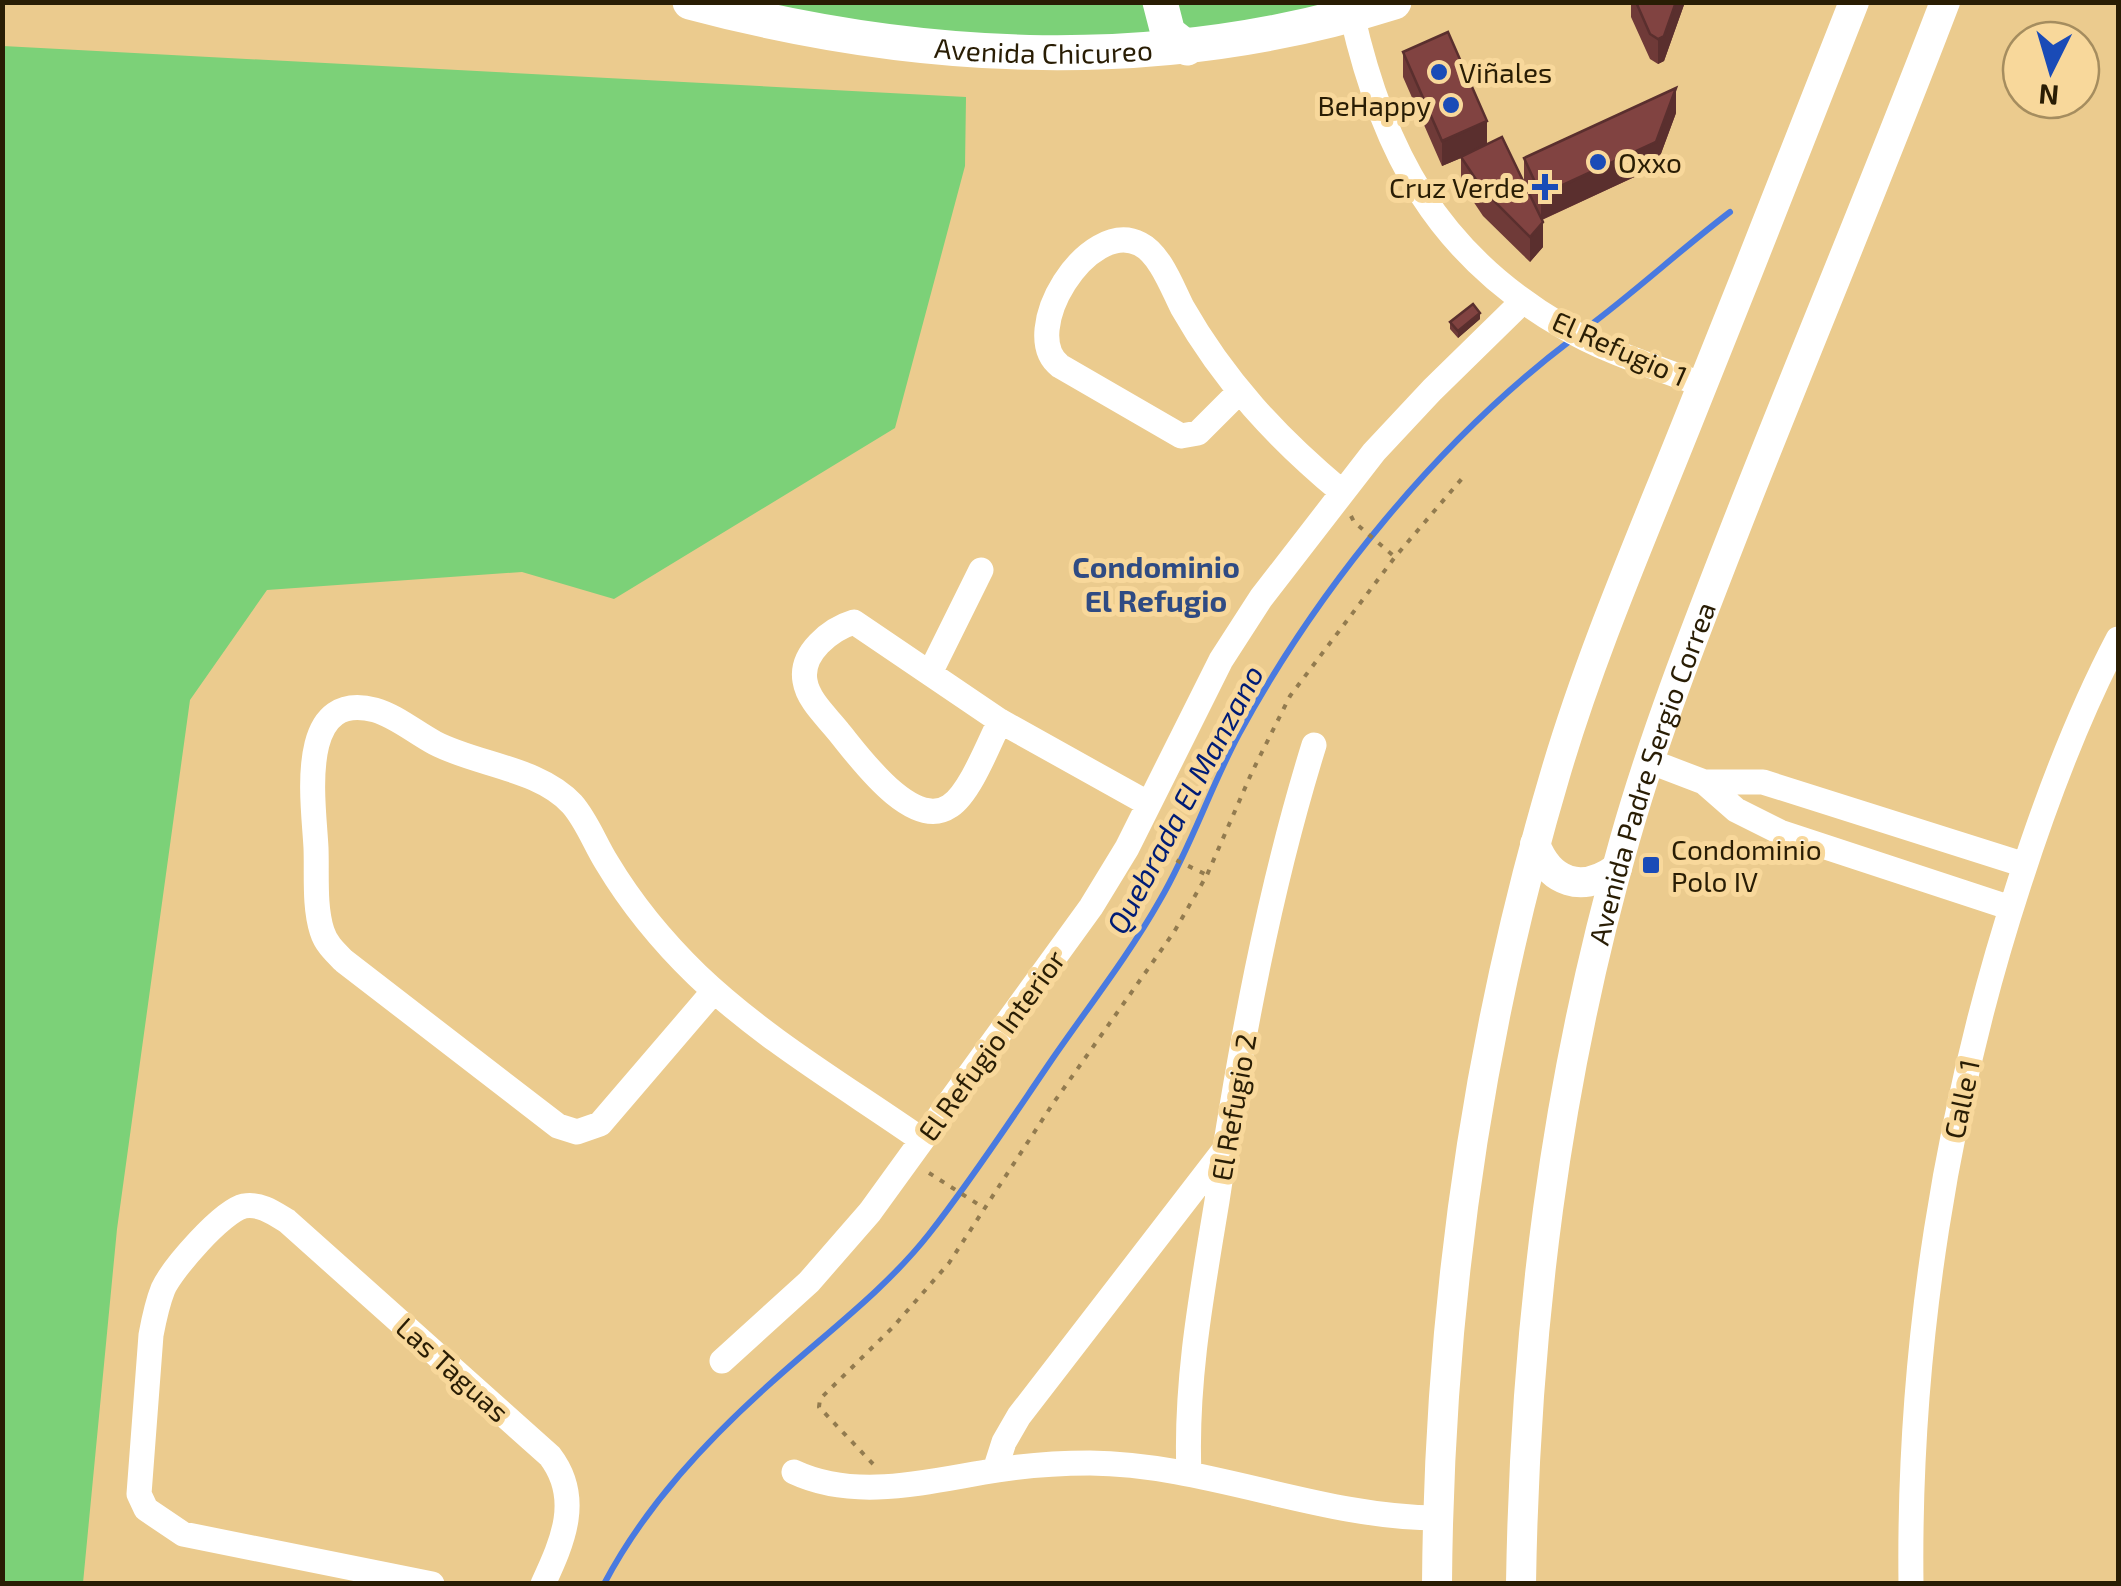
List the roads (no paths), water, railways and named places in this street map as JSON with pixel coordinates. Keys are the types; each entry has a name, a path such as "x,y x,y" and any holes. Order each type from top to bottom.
{"main road":[{"name":"Avenida Chicureo","path":"690,2 821,30 982,50 1096,54 1187,48 1271,35 1394,2"},
{"path":"1160,2 1168,32 1187,48"}],"street":[{"path":"1436,1584 1452,1282 1473,1124 1535,844 1610,614 1854,2"},
{"name":"Avenida Padre Sergio Correa","path":"1521,1584 1530,1369 1545,1212 1573,1047 1617,868 1649,761 1699,622 1945,2"},
{"name":"El Refugio 1","path":"1352,14 1382,121 1418,191 1468,253 1522,301 1564,328 1702,385"},
{"path":"1238,392 1204,429 1192,436 1181,436 1060,366 1050,356 1046,341 1067,276 1085,258 1111,242 1131,240 1145,246 1213,359 1238,392 1287,445 1342,492"},
{"name":"El Refugio Interior","path":"722,1361 781,1309 840,1248 1091,906 1241,627 1342,492 1406,417 1522,301"},
{"path":"931,671 981,570"},
{"path":"1000,721 960,795 950,806 932,812 901,798 879,780 808,694 804,670 807,659 829,634 854,622 1000,721 1149,804"},
{"name":"Calle 1","path":"1912,1584 1915,1436 1938,1226 1970,1053 2025,866 2072,739 2118,639"},
{"path":"714,991 600,1124 578,1132 558,1126 344,961 326,940 318,912 313,766 315,745 327,722 344,711 376,710 458,754 558,792 577,810 608,865 656,930 714,991 752,1022 922,1140"},
{"name":"El Refugio 2","path":"1188,1474 1189,1388 1225,1149 1280,868 1314,745"},
{"path":"1649,761 1704,782 1736,810 1780,832 2011,908"},
{"path":"1704,782 1763,782 2025,866"},
{"path":"1535,844 1551,871 1570,883 1599,880 1617,868"},
{"path":"996,1470 1004,1442 1019,1416 1225,1149"},
{"name":"Las Taguas","path":"432,1584 182,1534 146,1509 138,1494 151,1335 165,1284 218,1222 234,1210 247,1205 266,1208 288,1220 550,1456 566,1486 568,1509 562,1541 543,1584"},
{"path":"794,1472 832,1484 894,1486 1048,1464 1096,1463 1188,1474 1385,1516 1438,1518"}],"waterway":[{"name":"Quebrada El Manzano","path":"1585,329 1730,212"},
{"name":"Quebrada El Manzano","path":"604,1584 638,1528 701,1451 772,1382 874,1293 929,1234 1148,920 1171,880 1239,734 1344,571 1429,470 1474,424 1571,340"}],"place":[{"name":"Viñales","path":"1439,72"},
{"name":"BeHappy","path":"1451,105"},
{"name":"Oxxo","path":"1598,162"},
{"name":"Cruz Verde","path":"1545,187"},
{"name":"Condominio Polo IV","path":"1651,865"}],"district":[{"name":"Condominio El Refugio","path":"1156,583"}]}
